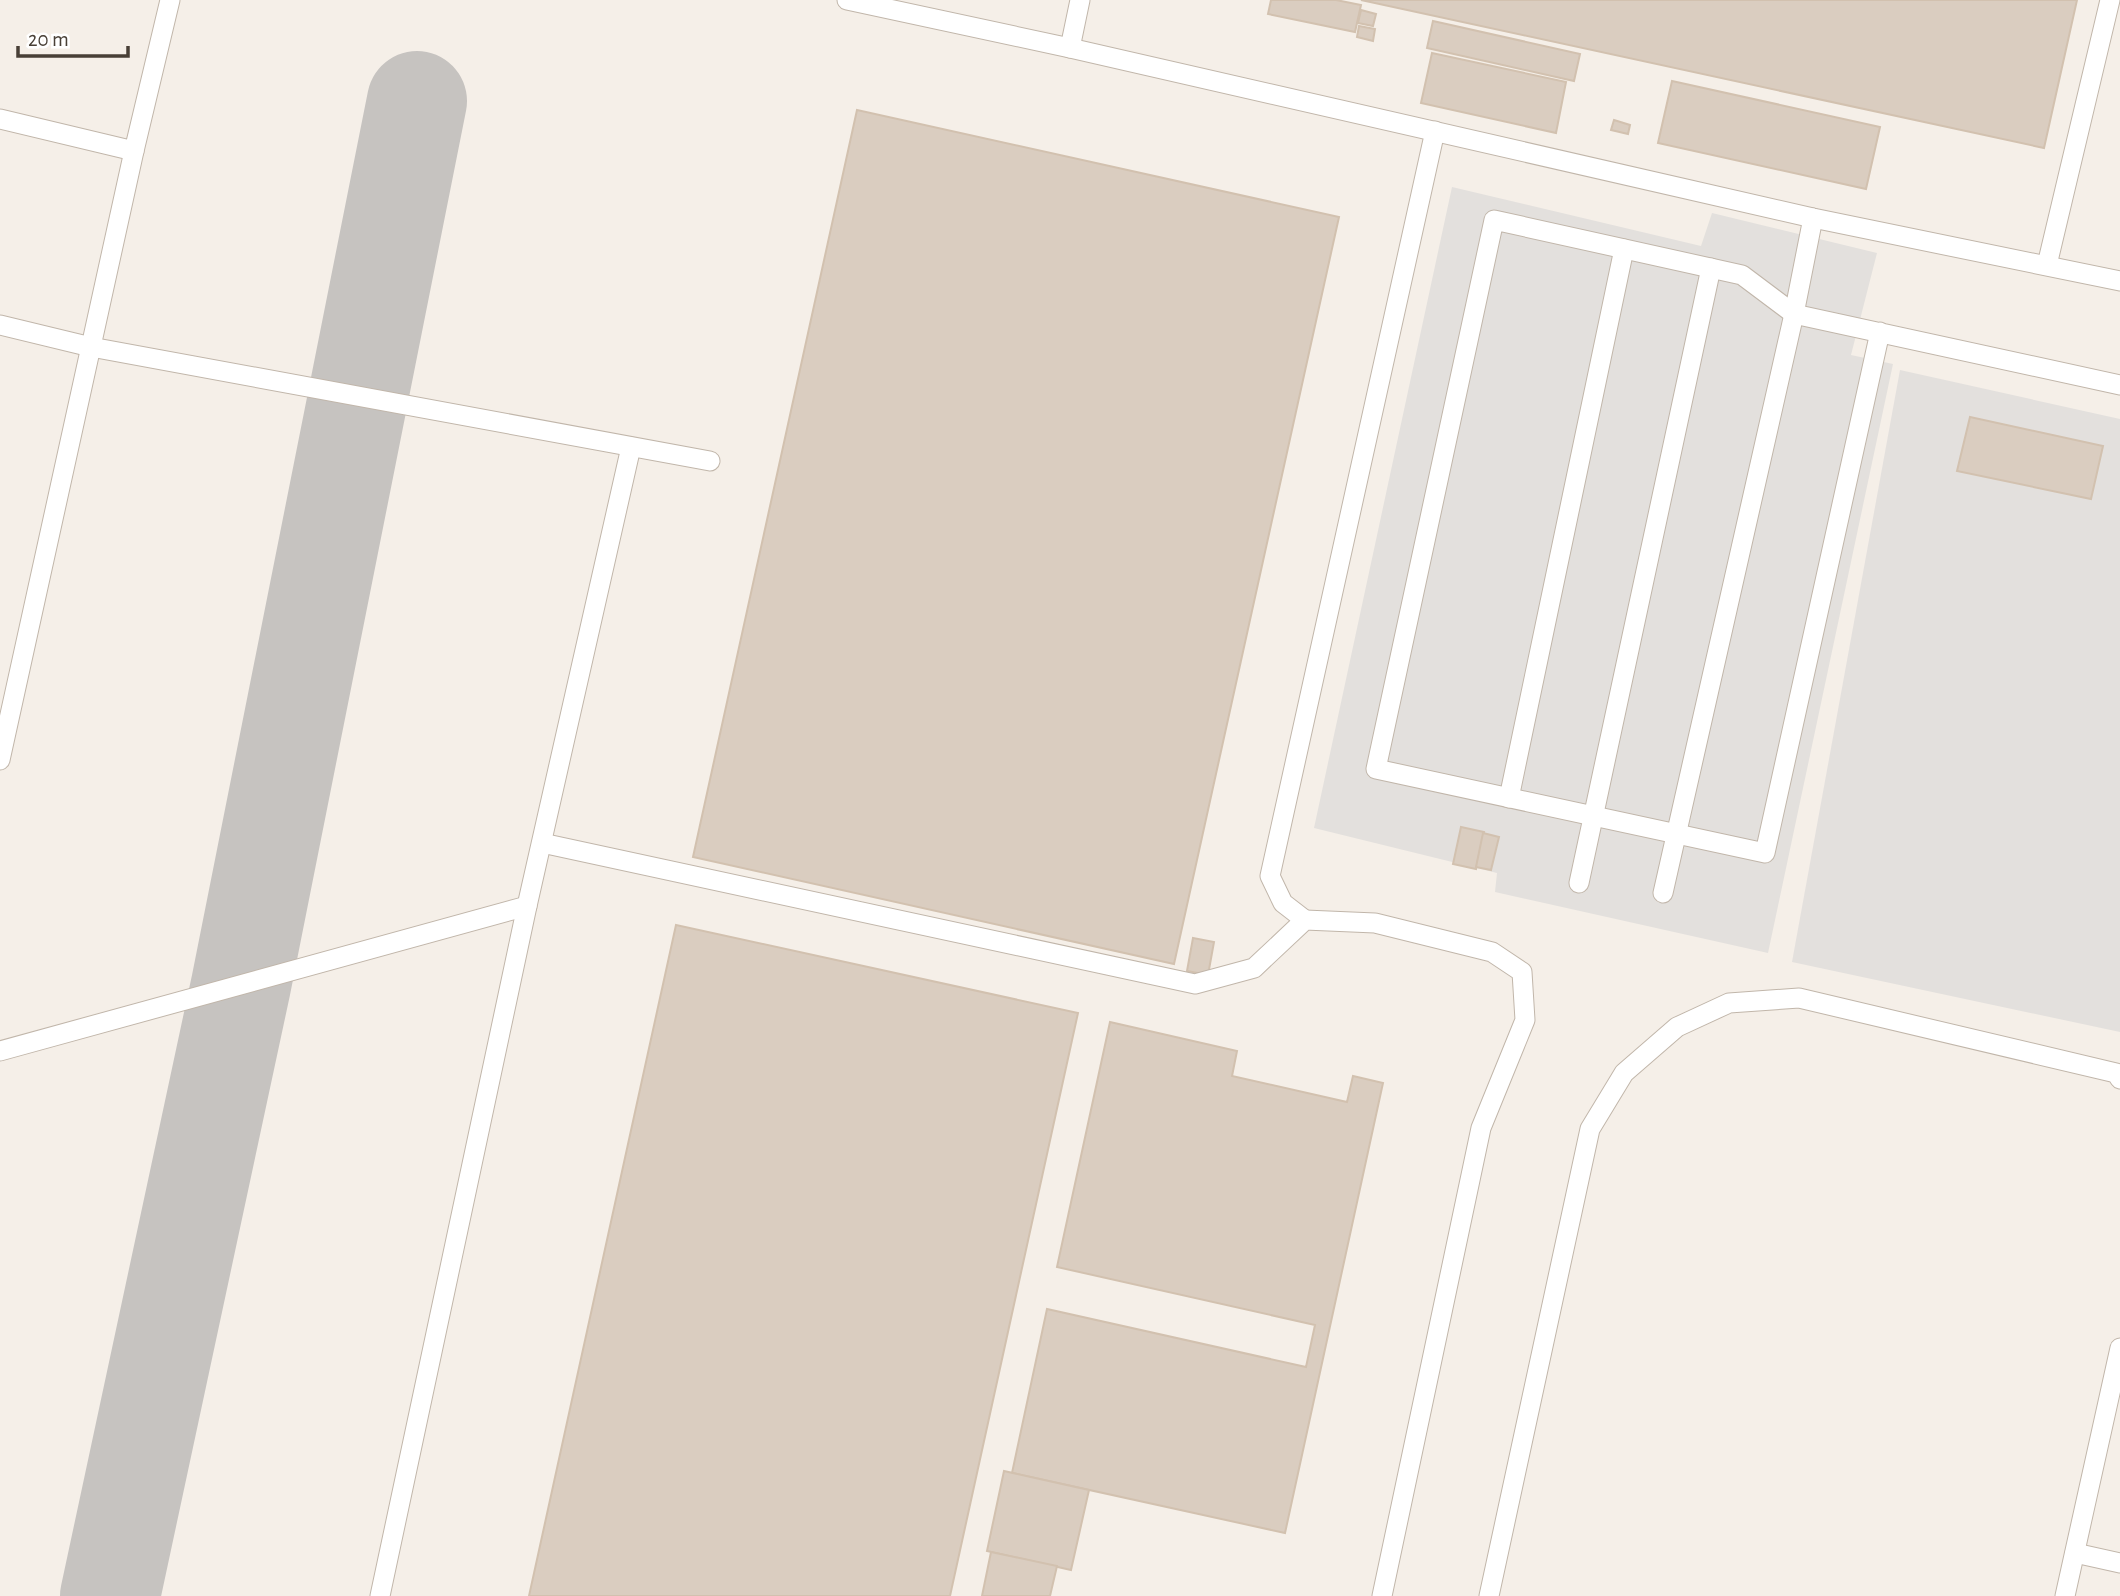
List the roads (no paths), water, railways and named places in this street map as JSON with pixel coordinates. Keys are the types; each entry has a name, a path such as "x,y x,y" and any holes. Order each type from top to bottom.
{"lane":[{"path":"0,760 134,150 170,0"},
{"path":"847,0 1070,48 1813,218 2120,281"},
{"path":"1070,48 1080,0"},
{"path":"2048,265 2109,0"},
{"path":"0,119 134,150"},
{"path":"1382,1596 1481,1128 1525,1020 1522,972 1492,952 1375,923 1305,920 1283,903 1270,876 1435,131"},
{"path":"1663,893 1794,314 1813,218"},
{"path":"1880,332 1765,853 1376,769 1494,220 1742,275 1794,314 1880,332 2120,385"},
{"path":"1509,798 1624,249"},
{"path":"1580,883 1711,268"},
{"path":"0,325 91,347 710,461"},
{"path":"380,1596 527,906 631,447"},
{"path":"542,843 1195,984 1254,968 1305,920"},
{"path":"0,1051 527,906"},
{"path":"1489,1596 1590,1129 1624,1073 1677,1027 1729,1003 1799,998 2116,1073 2120,1079"},
{"path":"2065,1596 2120,1348"},
{"path":"2075,1553 2120,1563"}]}
